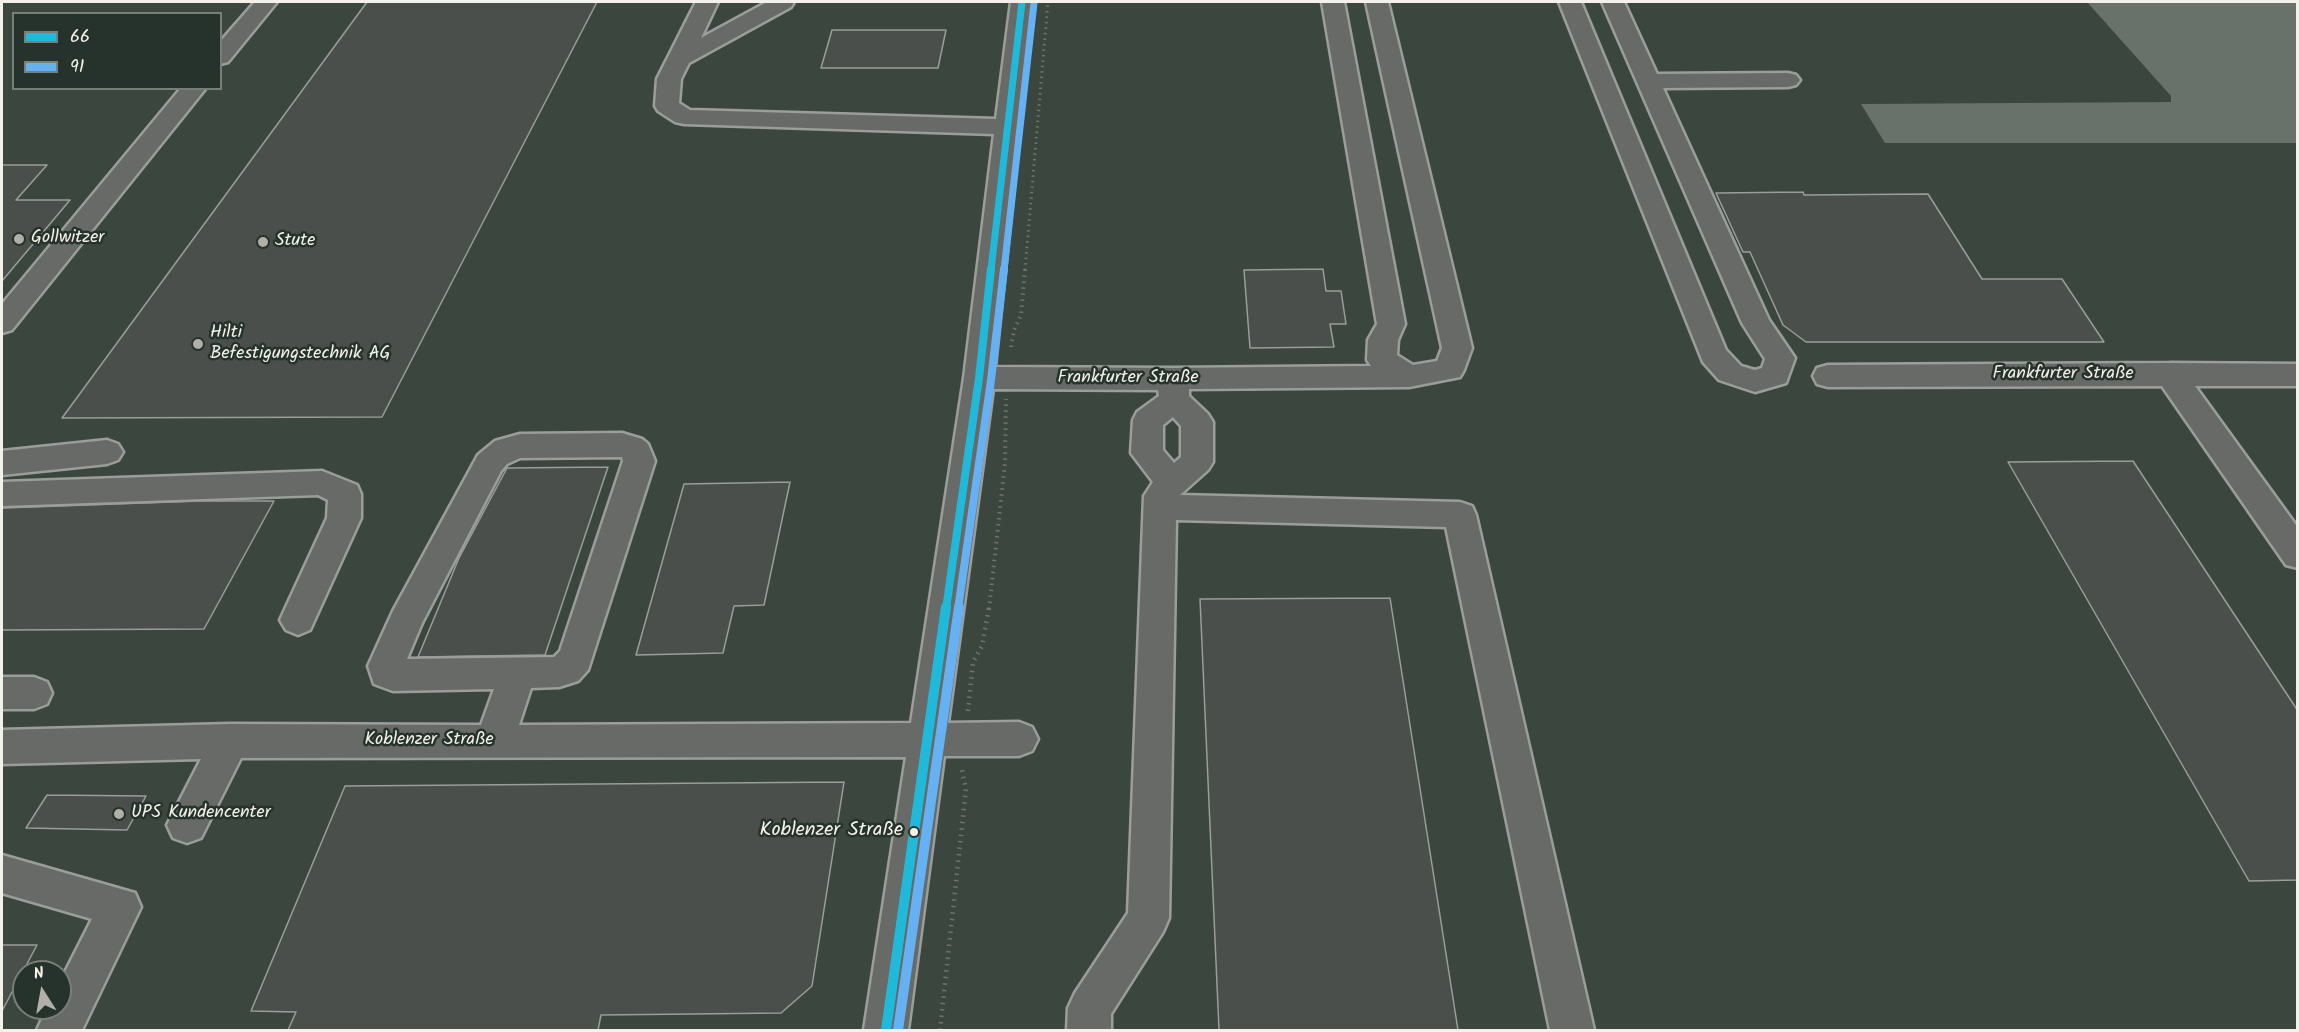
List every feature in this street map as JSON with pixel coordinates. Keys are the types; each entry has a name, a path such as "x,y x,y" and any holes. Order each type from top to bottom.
{"street":[{"path":"222,55 266,2"},
{"path":"730,2 704,10 669,79 667,106 684,117 1008,127"},
{"path":"677,60 783,2"},
{"path":"886,1030 979,378 1022,2"},
{"path":"1333,2 1391,324 1383,340 1382,360 1409,376"},
{"name":"Frankfurter Straße","path":"979,378 1169,396 1278,378 1409,376 1449,370 1457,348 1377,2"},
{"path":"1570,2 1713,355 1730,373 1755,381 1775,375 1780,358 1756,323 1613,2"},
{"path":"1648,81 1788,80"},
{"path":"2,323 192,90"},
{"path":"2170,374 2298,555"},
{"name":"Frankfurter Straße","path":"1828,376 2298,375"},
{"path":"1089,1030 1090,1008 1148,918 1165,486 1147,453 1148,420 1169,396 1197,422 1197,462 1165,486"},
{"path":"622,445 631,447 638,452 639,461 575,659 565,670 559,672 518,673 393,675 387,673 386,666 405,621 489,463 496,456 520,446 622,445"},
{"path":"2,463 107,452"},
{"path":"2,494 212,484 322,483 345,494 344,518 298,620"},
{"path":"1165,486 1461,515 1572,1030"},
{"path":"494,742 518,673"},
{"name":"Koblenzer Straße","path":"6,754 230,741 1019,739"},
{"path":"187,825 230,741"},
{"path":"2,874 120,907 59,1030"}],"path":[{"path":"940,1030 964,812 966,789 961,766 966,739"}],"shaded area":[{"path":"2,2 2297,2 2297,1030 2,1030"},
{"path":"2087,2 2297,2 2297,143 1885,143 1861,104 2171,102 2171,96"}],"building":[{"path":"367,2 597,2 382,417 62,418"},
{"path":"832,30 946,30 938,68 821,68"},
{"name":"Gollwitzer","path":"2,165 47,165 16,200 70,200 2,281"},
{"path":"1803,192 1804,195 1928,194 1982,279 2062,279 2104,342 1806,342 1783,325 1750,252 1743,252 1716,193"},
{"path":"1323,269 1326,291 1341,291 1346,324 1330,324 1334,347 1250,348 1244,270"},
{"path":"2133,461 2298,711 2298,880 2249,881 2008,462"},
{"path":"608,467 545,655 418,657 459,558 507,468"},
{"path":"790,482 764,605 734,606 723,653 636,655 684,484"},
{"path":"199,501 274,501 204,629 2,630 2,508"},
{"path":"1390,598 1458,1030 1219,1030 1200,599"},
{"path":"844,782 812,986 781,1013 601,1015 598,1030 288,1030 296,1012 251,1011 345,786"},
{"path":"47,795 146,796 127,830 26,828"},
{"path":"2,945 37,945 29,960 12,960 12,992 2,1011"}],"transit line":[{"name":"66","path":"886,1030 979,378 1022,2"},
{"name":"91","path":"898,1030 991,380 1034,3"}],"place":[{"name":"Gollwitzer","path":"19,239"},
{"name":"Stute","path":"263,242"},
{"name":"Hilti Befestigungstechnik AG","path":"198,344"},
{"name":"UPS Kundencenter","path":"119,814"},
{"name":"Koblenzer Straße","path":"914,832"}]}
